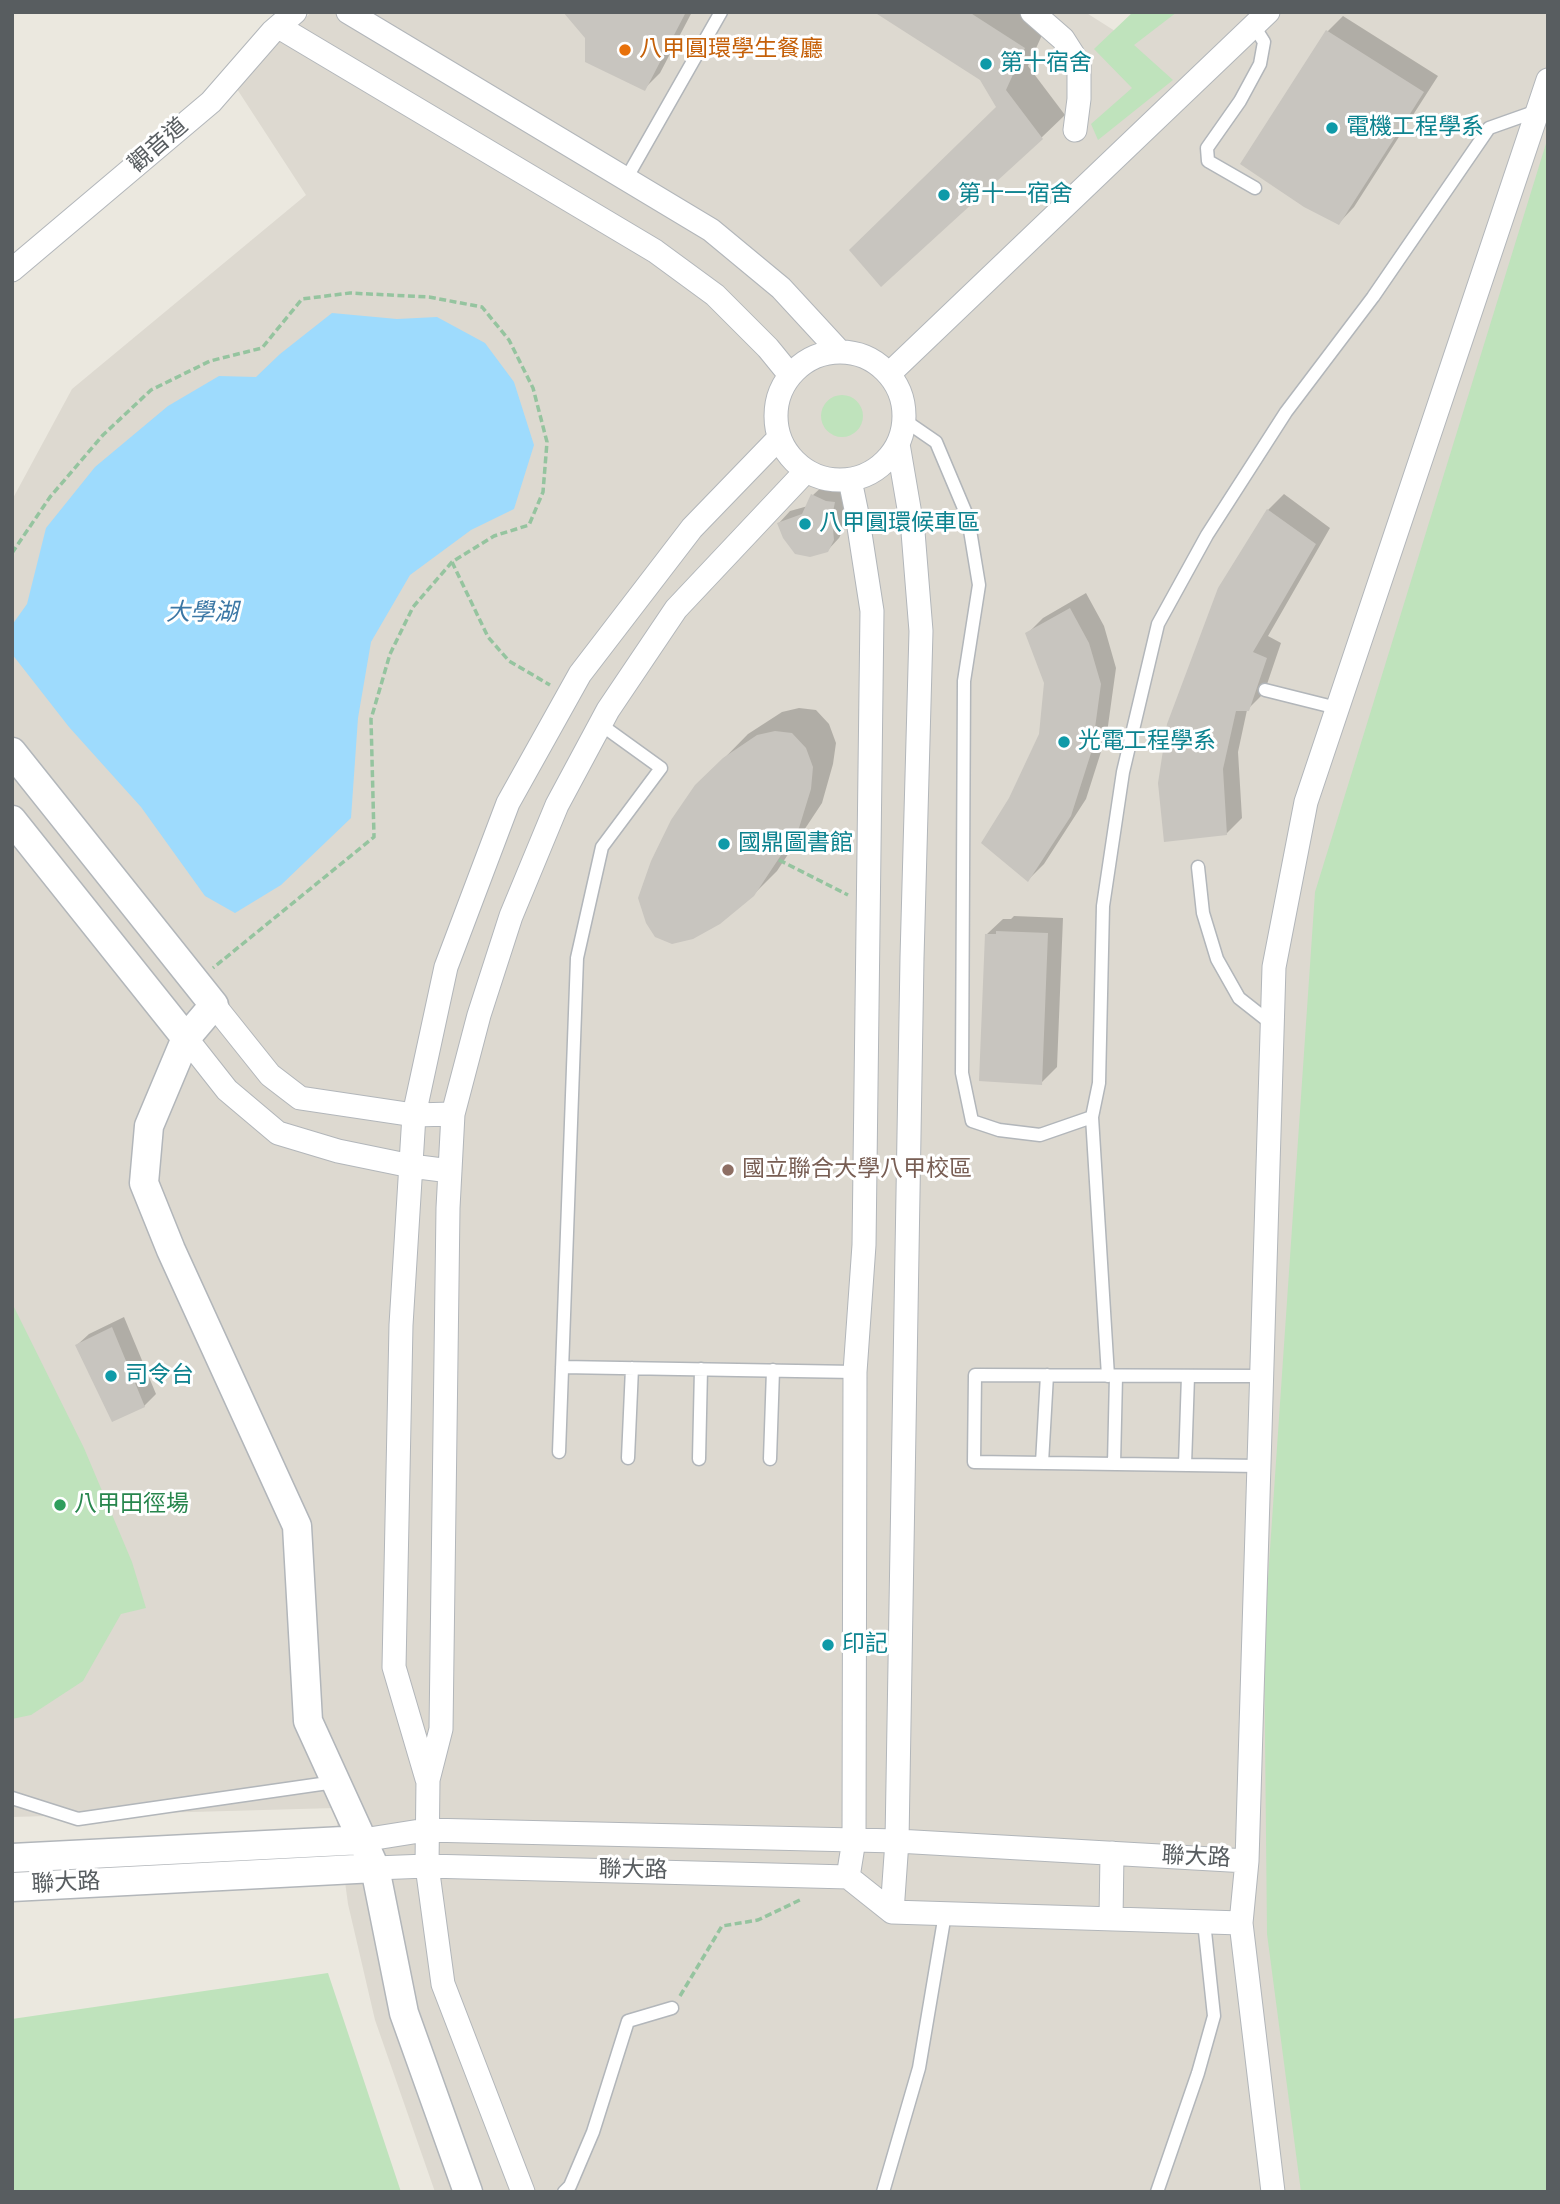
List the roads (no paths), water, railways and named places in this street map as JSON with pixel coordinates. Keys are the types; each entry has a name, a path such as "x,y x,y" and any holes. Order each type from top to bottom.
{"street":[{"path":"348,12 711,230 781,288 840,352"},
{"path":"1031,12 1062,39 1079,64 1079,99 1075,130"},
{"path":"889,374 1261,19"},
{"path":"287,20 655,251 715,295 768,348 790,375"},
{"name":"觀音道","path":"12,270 211,102 287,20"},
{"path":"1273,2192 1241,1923 1247,1861 1274,967 1306,802 1548,80"},
{"path":"840,352 875,362 889,374 903,403 904,420 898,444 886,461 869,473 850,480 835,480 806,471 790,457 779,438 776,416 779,394 790,375 804,363 821,355 840,352"},
{"path":"428,1780 394,1667 401,1325 415,1115 446,967 508,803 580,674 692,528 779,438"},
{"path":"892,1913 897,1841 912,958 921,631 913,533 898,444"},
{"path":"523,2192 443,1984 426,1866 428,1780 441,1728 453,1114 479,1015 511,916 557,805 600,724 676,609 806,471"},
{"path":"850,480 872,611 864,1245 855,1372 854,1840 848,1877 892,1913 1241,1923"},
{"path":"12,752 270,1075 300,1098 415,1115 453,1114"},
{"path":"12,820 227,1090 278,1133 338,1151 450,1171"},
{"path":"214,1005 186,1038 149,1126 144,1183 171,1250 297,1526 308,1721 375,1868 404,2013 468,2192"},
{"name":"聯大路","path":"12,1858 363,1840 426,1830 897,1841 1247,1861"},
{"path":"1111,1919 1112,1853"},
{"name":"聯大路","path":"12,1887 426,1866 848,1877"}],"lane":[{"path":"626,179 721,12"},
{"path":"1255,188 1208,161 1207,148 1240,102 1260,64 1264,42 1261,19"},
{"path":"1114,1464 1112,1376 1092,1117 1099,1083 1103,906 1124,772 1158,624 1207,535 1286,412 1373,297 1489,128 1538,111"},
{"path":"904,420 936,442 968,518 979,585 964,681 962,1073 972,1121 999,1130 1040,1135 1092,1117"},
{"path":"1265,690 1337,708"},
{"path":"559,1452 577,958 602,847 661,768 600,724"},
{"path":"1198,867 1203,913 1217,959 1240,998 1272,1024"},
{"path":"562,1367 855,1372"},
{"path":"628,1458 632,1368"},
{"path":"699,1459 701,1369"},
{"path":"770,1460 773,1370"},
{"path":"1259,1466 974,1462 975,1375 1262,1377"},
{"path":"1042,1463 1047,1375"},
{"path":"1185,1465 1188,1376"},
{"path":"12,1798 78,1819 335,1782"},
{"path":"883,2192 919,2068 945,1914"},
{"path":"1157,2192 1198,2073 1214,2016 1204,1922"},
{"path":"564,2192 570,2186 593,2132 628,2021 672,2008"}],"water":[{"name":"大學湖","path":"332,313 397,319 437,317 485,343 514,382 534,445 514,509 471,530 410,575 371,642 358,718 351,818 281,885 235,913 205,896 141,807 69,727 12,654 12,625 27,604 46,528 95,467 168,406 219,376 256,377 280,354"}],"place":[{"name":"八甲圓環學生餐廳","path":"625,50"},
{"name":"第十宿舍","path":"986,64"},
{"name":"電機工程學系","path":"1332,128"},
{"name":"第十一宿舍","path":"944,195"},
{"name":"八甲圓環候車區","path":"805,524"},
{"name":"光電工程學系","path":"1064,742"},
{"name":"國鼎圖書館","path":"724,844"},
{"name":"國立聯合大學八甲校區","path":"728,1170"},
{"name":"司令台","path":"111,1376"},
{"name":"八甲田徑場","path":"60,1505"},
{"name":"印記","path":"828,1645"}]}
